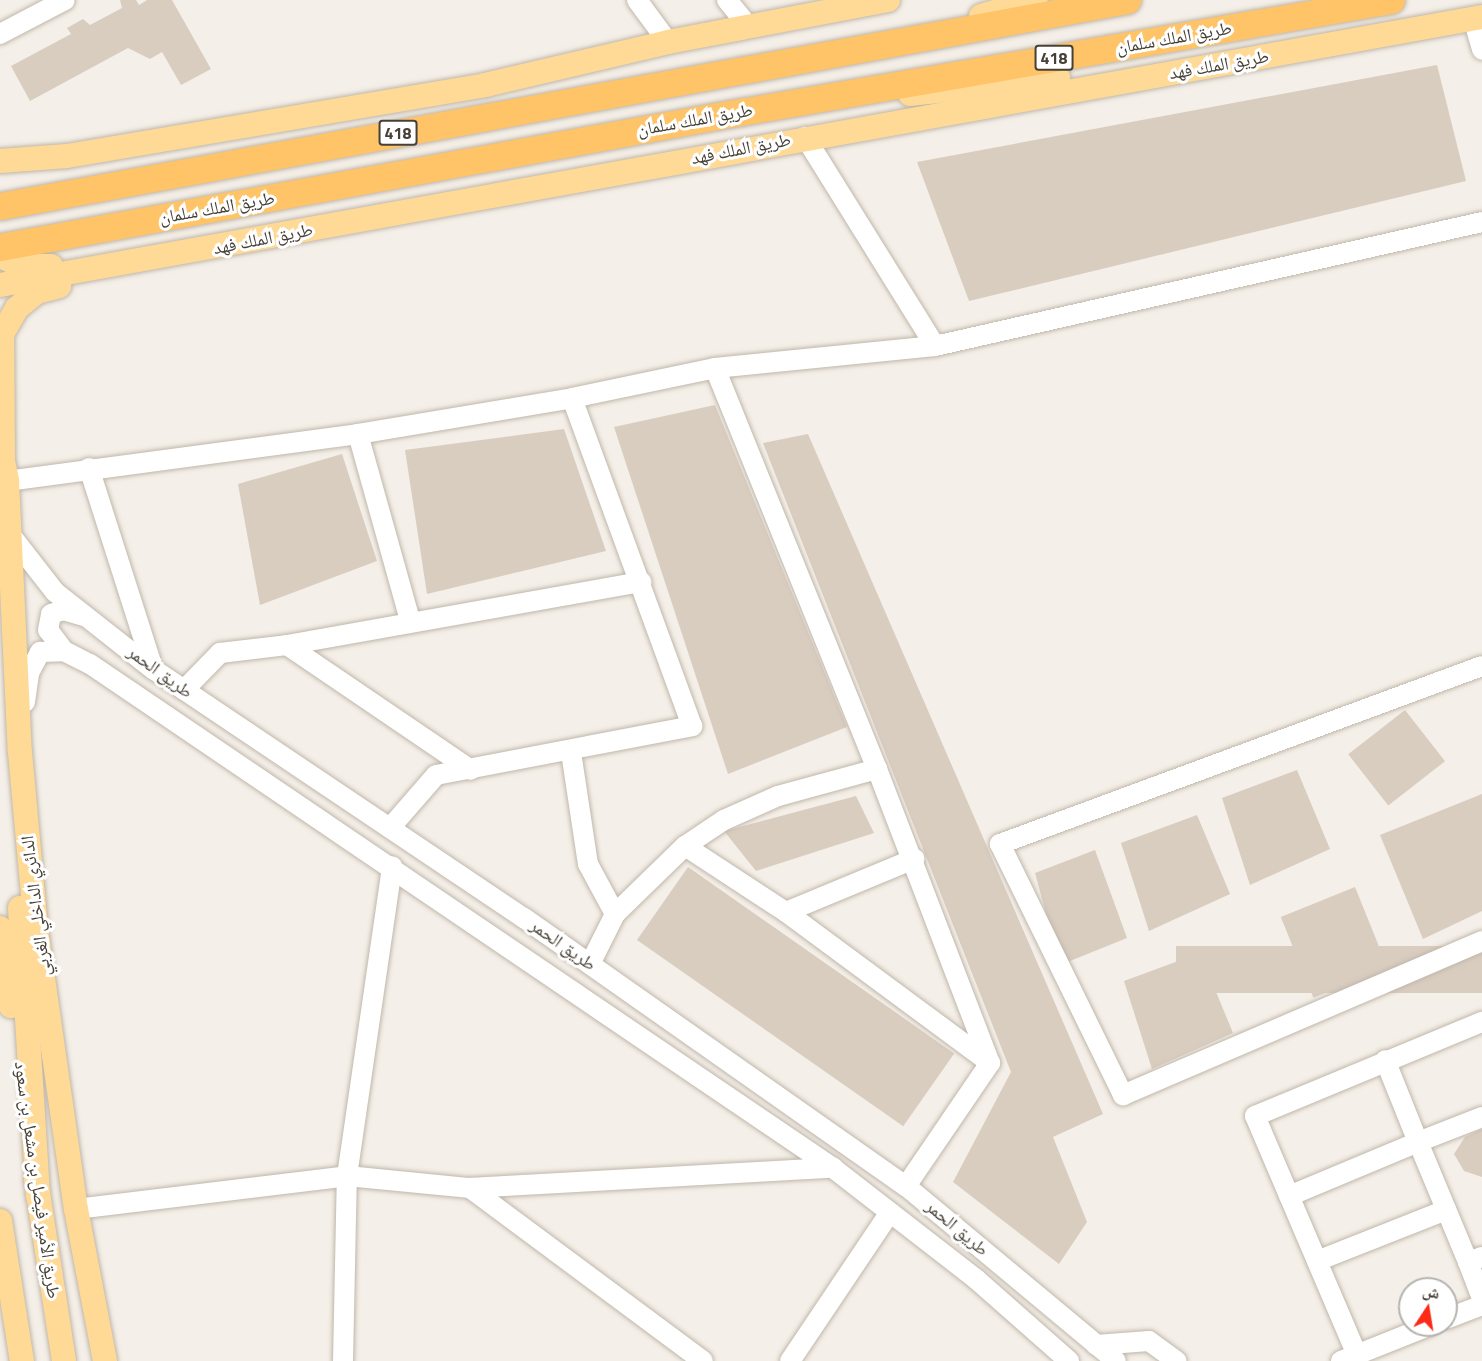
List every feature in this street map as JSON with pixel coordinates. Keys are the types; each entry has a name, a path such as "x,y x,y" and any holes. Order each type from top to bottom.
{"highway":[{"name":"418","path":"0,206 1127,0"},
{"name":"طريق الملك سلمان","path":"0,248 717,116 1391,0"}],"main road":[{"path":"0,161 67,156 485,85 668,42 888,0"},
{"path":"897,41 1036,0"},
{"name":"طريق الملك فهد","path":"0,285 198,251 805,137 1479,17"},
{"path":"717,116 1297,51"},
{"path":"0,176 67,156"},
{"path":"0,248 5,258 21,266 65,267 198,251"},
{"name":"الدائري الداخلي الغربي","path":"105,1361 76,1209 36,929 20,752 9,533 3,463 2,334 17,308 37,292 198,251"},
{"path":"20,752 15,820 38,1196"},
{"name":"طريق الأمير فيصل بن مشعل بن سعود","path":"0,928 64,1361"},
{"path":"0,1221 22,1361"}],"street":[{"path":"0,34 65,0"},
{"path":"637,0 668,42"},
{"path":"727,0 748,26"},
{"path":"1479,17 1482,50"},
{"path":"805,137 935,346"},
{"path":"3,463 89,468 358,434 572,398 715,368 935,346 1482,222"},
{"path":"715,368 914,859 990,1063"},
{"path":"390,828 436,775 571,752 692,726 572,398"},
{"path":"358,434 410,620"},
{"path":"89,468 153,669"},
{"name":"طريق الحمر","path":"9,533 56,592 153,669 591,964 906,1185 1116,1361"},
{"path":"184,690 220,653 287,645 410,620 640,582"},
{"path":"64,651 48,630 51,614 63,610 87,616"},
{"path":"287,645 471,770"},
{"path":"20,752 29,673 40,652 64,651"},
{"name":"طريق الحمر","path":"64,651 90,664 392,866 833,1168 976,1279 1069,1361"},
{"path":"1482,666 1000,844 1123,1095 1482,941"},
{"path":"571,752 588,864 615,914"},
{"path":"591,964 615,914 685,846 724,820 778,796 877,769"},
{"path":"685,846 786,912 990,1063"},
{"path":"786,912 914,859"},
{"path":"343,1361 347,1176 392,866"},
{"path":"1401,1337 1349,1358 1317,1261 1255,1116 1385,1060 1482,1022"},
{"path":"1385,1060 1446,1210 1475,1260 1482,1298"},
{"path":"906,1185 990,1063"},
{"path":"1289,1196 1482,1116"},
{"path":"76,1209 347,1176 470,1188 833,1168"},
{"path":"470,1188 703,1361"},
{"path":"1317,1261 1446,1210"},
{"path":"790,1361 890,1212"},
{"path":"1458,1314 1482,1305"},
{"path":"1096,1345 1149,1341 1177,1361"}],"building":[{"path":"120,0 136,0 139,5 147,0 172,0 211,69 181,85 162,52 150,59 128,48 30,101 11,66 71,34 67,28 83,19 90,25 122,8"},
{"path":"1437,65 1466,181 969,301 917,162"},
{"path":"715,405 847,727 728,774 614,427"},
{"path":"564,429 606,551 427,594 405,450"},
{"path":"808,434 1103,1114 1053,1137 1087,1222 1059,1264 953,1182 1011,1072 763,443"},
{"path":"342,454 377,561 260,605 238,484"},
{"path":"1405,710 1445,761 1388,806 1348,754"},
{"path":"1297,770 1330,849 1250,885 1222,798"},
{"path":"1482,794 1482,911 1423,939 1380,835"},
{"path":"856,796 874,833 756,871 724,831"},
{"path":"1197,815 1230,894 1149,931 1121,843"},
{"path":"1095,850 1127,938 1060,965 1035,873"},
{"path":"688,867 954,1053 903,1126 637,940"},
{"path":"1355,887 1388,968 1313,998 1281,917"},
{"path":"1176,946 1482,946 1482,993 1176,993"},
{"path":"1200,953 1233,1033 1152,1069 1124,981"},
{"path":"1482,1129 1482,1177 1464,1171 1454,1154 1465,1137"}]}
